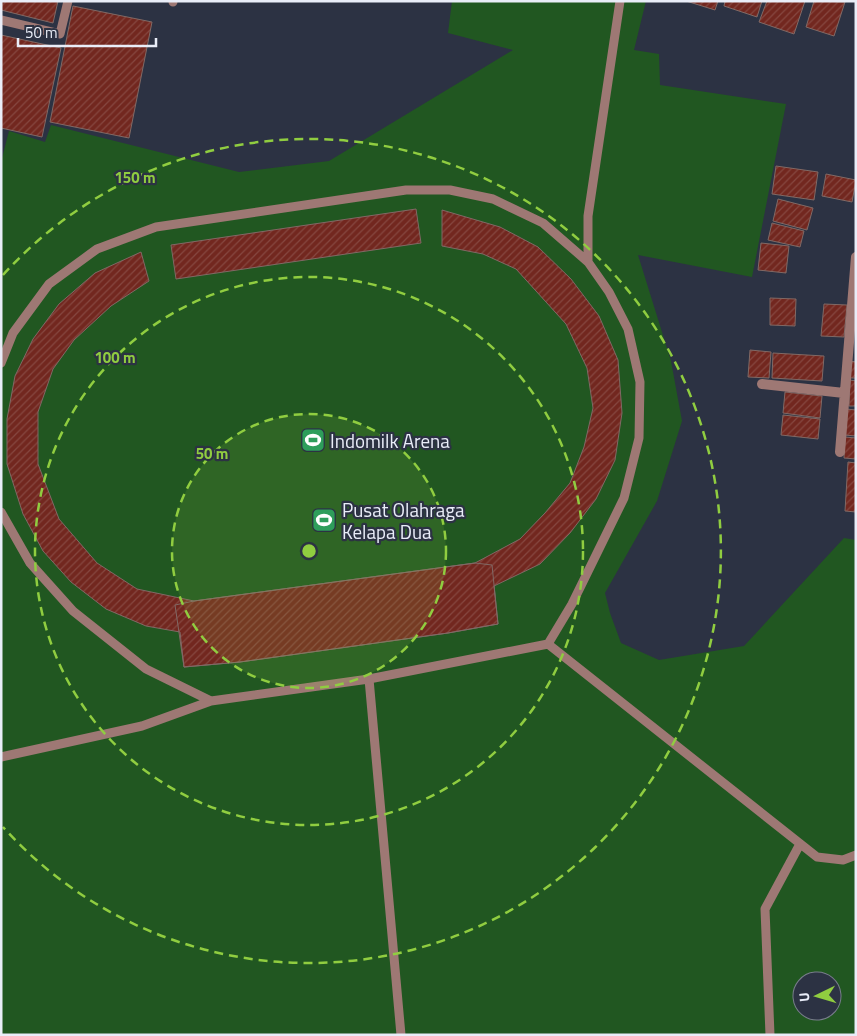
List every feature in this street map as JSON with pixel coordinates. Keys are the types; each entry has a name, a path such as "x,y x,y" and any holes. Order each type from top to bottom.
{"street":[{"path":"840,452 856,257"},
{"path":"762,384 844,393"}],"lane":[{"path":"1,20 60,34 68,1"},
{"path":"588,262 588,216 620,1"},
{"path":"1,363 13,333 49,284 97,250 156,227 406,190 450,190 493,199 543,223 588,262 609,292 628,330 640,382 639,438 624,498 572,604 548,644 369,679 210,701 142,726 1,757"},
{"path":"1,512 30,564 73,611 146,669 210,701"},
{"path":"548,644 817,857 843,860 856,855"},
{"path":"369,679 400,1035"},
{"path":"770,1035 764,909 800,844"}],"green space":[{"name":"Pusat Olahraga Kelapa Dua","path":"452,1 646,1 634,50 659,54 660,85 786,104 752,277 638,255 671,361 682,421 657,501 605,593 621,643 659,660 744,646 844,538 856,540 856,1035 1,1035 1,162 9,131 45,142 51,125 239,172 329,161 513,50 448,33"}],"building":[{"path":"1,1 58,1 53,23 1,10"},
{"path":"686,1 718,1 715,10"},
{"path":"725,1 762,1 757,17 724,6"},
{"path":"767,1 805,1 794,34 759,22"},
{"path":"814,1 845,2 834,36 806,27"},
{"path":"73,6 152,22 129,138 50,122"},
{"path":"1,35 61,48 42,137 1,128"},
{"path":"776,166 818,172 814,200 772,194"},
{"path":"826,174 856,180 852,202 822,196"},
{"path":"778,199 813,208 807,230 773,221"},
{"path":"416,209 421,243 176,279 171,245"},
{"path":"442,210 500,227 538,247 571,279 599,316 618,360 622,413 615,460 596,499 570,533 540,564 494,586 498,624 448,633 240,662 184,667 180,632 146,626 106,609 71,582 43,551 23,514 7,464 7,419 15,376 33,339 59,304 95,273 141,252 149,281 111,306 74,340 53,369 38,412 38,464 59,519 97,563 137,589 194,601 475,563 520,539 570,483 584,447 593,408 587,368 566,324 516,269 483,254 442,246"},
{"path":"772,223 804,231 800,247 768,240"},
{"path":"761,243 789,246 786,273 758,270"},
{"path":"770,298 796,299 795,326 770,325"},
{"path":"824,304 847,305 844,337 821,336"},
{"path":"750,350 771,352 769,378 748,377"},
{"path":"773,353 824,356 822,381 772,378"},
{"path":"849,361 856,362 856,378 848,378"},
{"path":"850,380 856,381 856,406 849,406"},
{"path":"785,392 822,396 820,418 783,413"},
{"path":"846,409 856,410 856,436 844,435"},
{"path":"783,415 820,419 818,439 781,435"},
{"path":"845,437 856,438 856,459 844,458"},
{"path":"848,462 856,463 856,512 845,511"},
{"path":"475,563 492,565 498,624 448,633 240,662 184,667 175,605"}],"place":[{"name":"Indomilk Arena","path":"313,440"},
{"name":"Pusat Olahraga Kelapa Dua","path":"324,520"}]}
